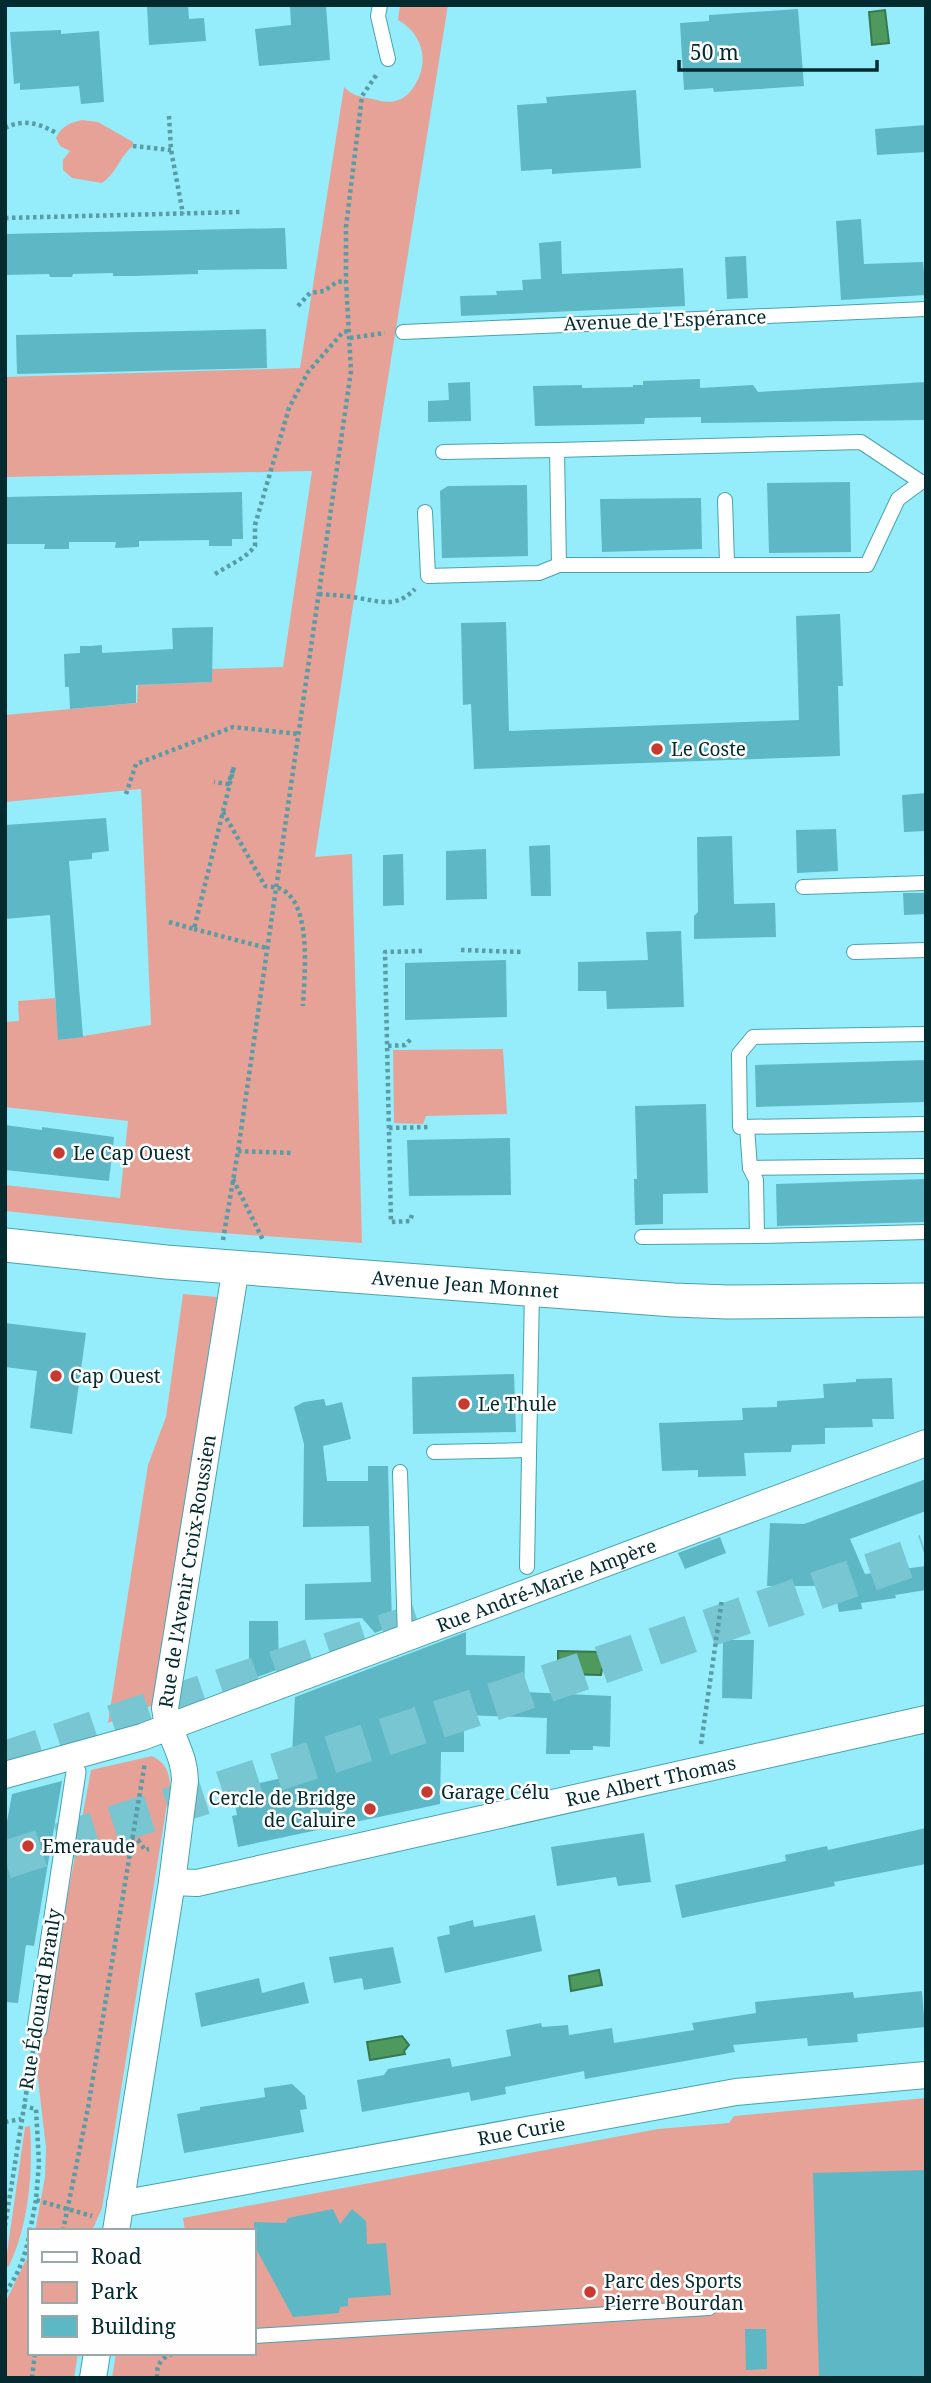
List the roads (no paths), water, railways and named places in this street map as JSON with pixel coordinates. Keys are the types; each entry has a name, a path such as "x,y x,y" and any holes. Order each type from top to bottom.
{"street":[{"name":"Avenue Jean Monnet","path":"5,1245 229,1256 532,1290 728,1302 926,1300"},
{"name":"Rue de l'Avenir Croix-Roussien","path":"112,2218 172,1882 185,1781 185,1765 167,1727 165,1708 229,1256"},
{"name":"Rue André-Marie Ampère","path":"5,1774 118,1744 167,1727 926,1443"},
{"name":"Rue Albert Thomas","path":"172,1882 197,1883 926,1719"},
{"name":"Rue Édouard Branly","path":"37,2029 76,1772"},
{"name":"Rue Curie","path":"112,2218 736,2092 926,2075"},
{"path":"93,2378 97,2355"}],"lane":[{"path":"380,5 379,16 388,59"},
{"name":"Avenue de l'Espérance","path":"403,331 926,309"},
{"path":"425,512 428,576 539,573 559,565 867,565 898,499 924,482 861,442 443,452"},
{"path":"557,450 559,565"},
{"path":"725,500 727,563"},
{"path":"803,887 926,883"},
{"path":"854,952 926,950"},
{"path":"926,1034 753,1037 739,1054 740,1127 926,1124"},
{"path":"747,1127 750,1168 756,1180 757,1236"},
{"path":"750,1168 926,1166"},
{"path":"642,1237 926,1232"},
{"path":"527,1567 532,1290"},
{"path":"434,1452 528,1450"},
{"path":"400,1472 405,1638"},
{"path":"256,2336 709,2308"}],"tunnel":[{"path":"5,1860 508,1697 926,1553"},
{"path":"5,1760 418,1622"}],"place":[{"name":"Le Coste","path":"657,749"},
{"name":"Le Cap Ouest","path":"59,1153"},
{"name":"Cap Ouest","path":"56,1376"},
{"name":"Le Thule","path":"464,1404"},
{"name":"Garage Célu","path":"427,1792"},
{"name":"Cercle de Bridge de Caluire","path":"370,1809"},
{"name":"Emeraude","path":"28,1846"},
{"name":"Parc des Sports Pierre Bourdan","path":"590,2292"}]}
